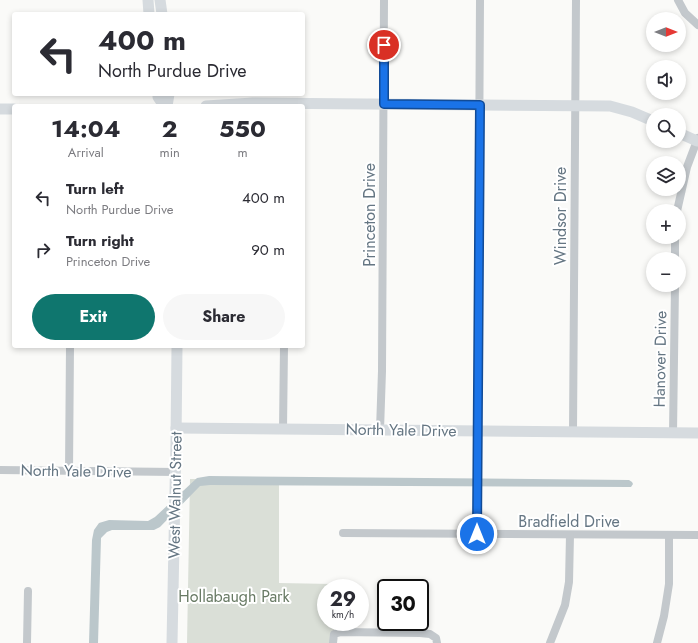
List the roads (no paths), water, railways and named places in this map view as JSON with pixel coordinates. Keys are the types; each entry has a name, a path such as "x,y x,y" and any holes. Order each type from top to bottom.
{"street":[{"path":"148,0 149,12"},
{"path":"160,0 162,12"},
{"name":"Princeton Drive","path":"380,430 382,363 384,0"},
{"path":"477,534 480,0"},
{"name":"Windsor Drive","path":"573,432 576,0"},
{"path":"678,0 685,13 698,25"},
{"path":"158,96 164,104"},
{"path":"237,104 269,104"},
{"path":"305,105 610,106 632,112 646,118"},
{"path":"0,109 12,109"},
{"path":"679,204 687,166 697,140 686,136"},
{"name":"Hanover Drive","path":"673,433 675,292"},
{"path":"69,471 70,348"},
{"name":"West Walnut Street","path":"172,643 177,348"},
{"path":"283,429 284,348"},
{"name":"North Yale Drive","path":"176,428 698,433"},
{"name":"North Yale Drive","path":"0,470 176,472"},
{"name":"Bradfield Drive","path":"343,533 698,535"},
{"path":"550,643 565,606 569,582 570,535"},
{"path":"658,643 669,584 669,535"},
{"path":"27,643 28,591"},
{"path":"333,643 334,634 341,632 430,634 436,638 437,643"}],"park label":[{"name":"Hollabaugh Park","path":"234,596"}]}
